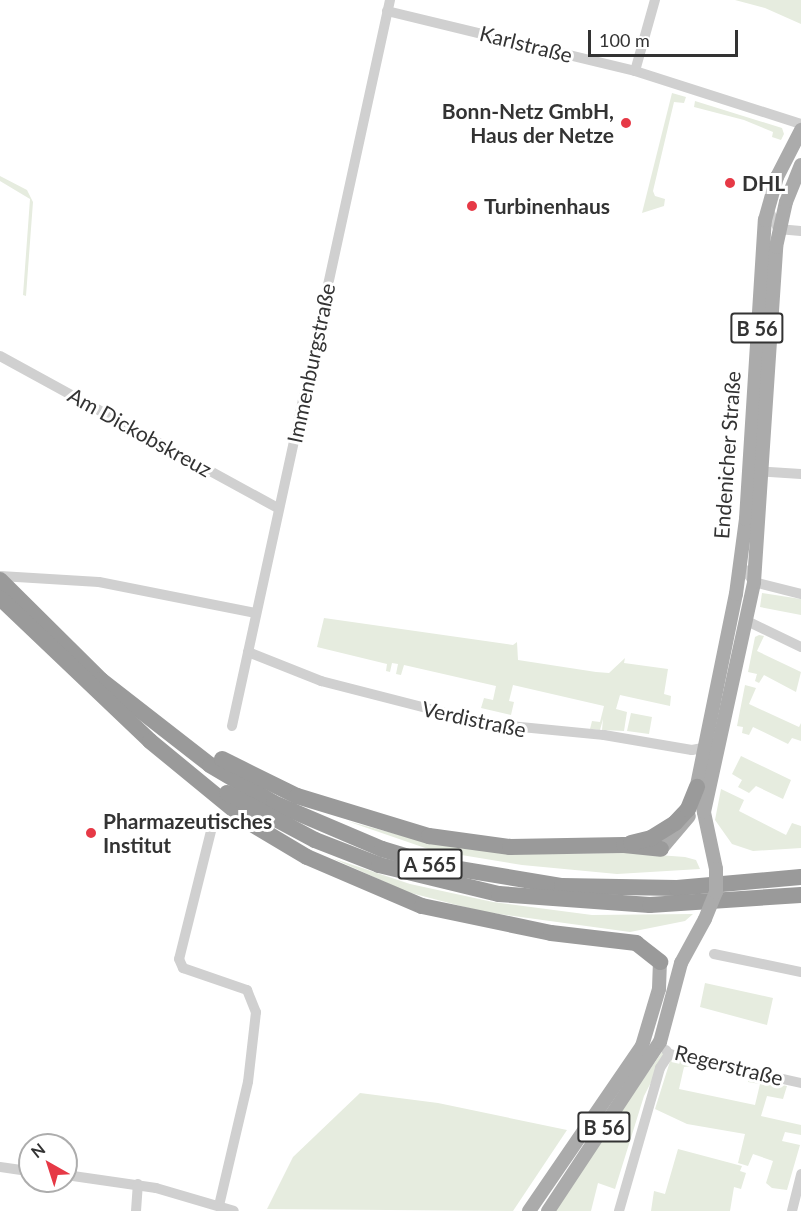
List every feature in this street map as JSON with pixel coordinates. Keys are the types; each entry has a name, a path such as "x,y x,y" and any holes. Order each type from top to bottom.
{"highway":[{"name":"A 565","path":"2,585 101,680 153,723 210,765 274,803 323,826 435,865 562,886 677,888 801,877"},
{"name":"A 565","path":"2,585 112,709 191,771 315,840 434,881 500,894 592,903 650,905 801,895"},
{"path":"153,723 260,781 383,824 429,836 510,847 624,845 661,849"},
{"path":"191,771 250,823 307,856 368,885 422,906 474,918 636,943 660,962"},
{"path":"624,845 651,838 675,823 688,809 698,787"}],"main road":[{"name":"Endenicher Straße","path":"661,849 685,823 698,787 707,747 740,564 768,209 777,177 801,130"},
{"name":"Endenicher Straße","path":"704,812 754,582 778,229 801,165"},
{"name":"Endenicher Straße","path":"664,1048 681,963 705,919 716,892 716,869 698,787"},
{"name":"B 56","path":"529,1211 557,1165 620,1083 642,1047 654,1015 660,962"},
{"name":"Endenicher Straße","path":"654,1015 675,988"},
{"name":"B 56","path":"548,1211 664,1048"}],"street":[{"path":"636,72 655,0"},
{"name":"Karlstraße","path":"389,5 636,72 801,124"},
{"name":"Immenburgstraße","path":"232,726 389,5"},
{"path":"768,209 778,229 801,231"},
{"name":"Am Dickobskreuz","path":"0,356 279,509"},
{"path":"748,470 762,474 801,474"},
{"path":"740,564 754,582 801,594"},
{"path":"2,585 99,582 256,613"},
{"path":"747,621 801,647"},
{"name":"Verdistraße","path":"248,652 340,687 489,724 604,735 692,750 707,747"},
{"path":"212,827 179,959 183,968 247,990 256,1012 248,1082 219,1206"},
{"path":"714,954 801,972"},
{"name":"Regerstraße","path":"664,1048 801,1083"},
{"name":"Endenicher Straße","path":"619,1211 664,1048"},
{"path":"0,1167 18,1169"},
{"path":"792,1211 801,1174"},
{"path":"78,1176 138,1184 234,1211"},
{"path":"136,1211 138,1184"}],"shaded area":[{"path":"735,0 801,0 801,24 765,8"},
{"path":"672,93 686,97 684,103 674,102 653,191 655,196 665,199 664,206 642,213"},
{"path":"695,101 782,128 784,134 781,140 772,137 773,132 744,120 694,107"},
{"path":"0,176 27,190 33,202 26,296 23,295 30,199 0,181"},
{"path":"762,593 801,599 801,615 760,607"},
{"path":"324,618 513,645 517,642 518,660 596,672 609,673 625,658 624,663 668,669 664,694 671,696 670,706 620,695 616,709 627,712 624,731 602,730 603,719 600,730 590,729 592,721 600,722 604,706 513,685 509,701 514,702 511,715 481,708 484,698 493,700 496,686 404,665 401,675 396,674 398,664 392,663 390,672 386,671 387,664 317,647"},
{"path":"764,636 757,651 801,672 796,692 764,675 759,683 755,681 757,674 748,672 755,637"},
{"path":"745,685 756,688 749,704 799,727 801,723 801,741 792,738 788,744 753,727 749,735 742,733 743,727 737,726"},
{"path":"631,713 652,717 649,734 627,731"},
{"path":"741,756 791,780 783,799 756,786 749,793 738,787 742,780 732,774"},
{"path":"721,789 744,800 739,811 786,835 792,823 801,826 801,848 753,851 732,844 715,820"},
{"path":"347,821 426,842 512,854 631,853 685,857 696,860 700,869 617,874 522,865 431,850"},
{"path":"332,858 410,884 493,902 592,915 693,914 685,921 630,932 484,912 407,892"},
{"path":"705,983 773,998 767,1025 700,1007"},
{"path":"662,1052 666,1053 644,1096 615,1189 598,1183 591,1211 552,1211"},
{"path":"671,1058 687,1060 686,1064 695,1066 684,1067 679,1089 755,1105 760,1084 748,1082 749,1078 787,1086 783,1099 767,1096 761,1116 801,1125 801,1135 785,1132 782,1141 800,1145 787,1190 772,1188 766,1183 773,1161 753,1154 748,1166 738,1163 745,1134 687,1124 655,1109"},
{"path":"360,1093 438,1103 567,1130 513,1211 267,1209 293,1157"},
{"path":"678,1149 742,1166 740,1171 746,1173 741,1189 734,1187 730,1211 651,1211 654,1191 665,1194"}],"place":[{"name":"Bonn-Netz GmbH, Haus der Netze","path":"626,123"},
{"name":"DHL","path":"730,183"},
{"name":"Turbinenhaus","path":"472,206"},
{"name":"Pharmazeutisches Institut","path":"91,833"}]}
